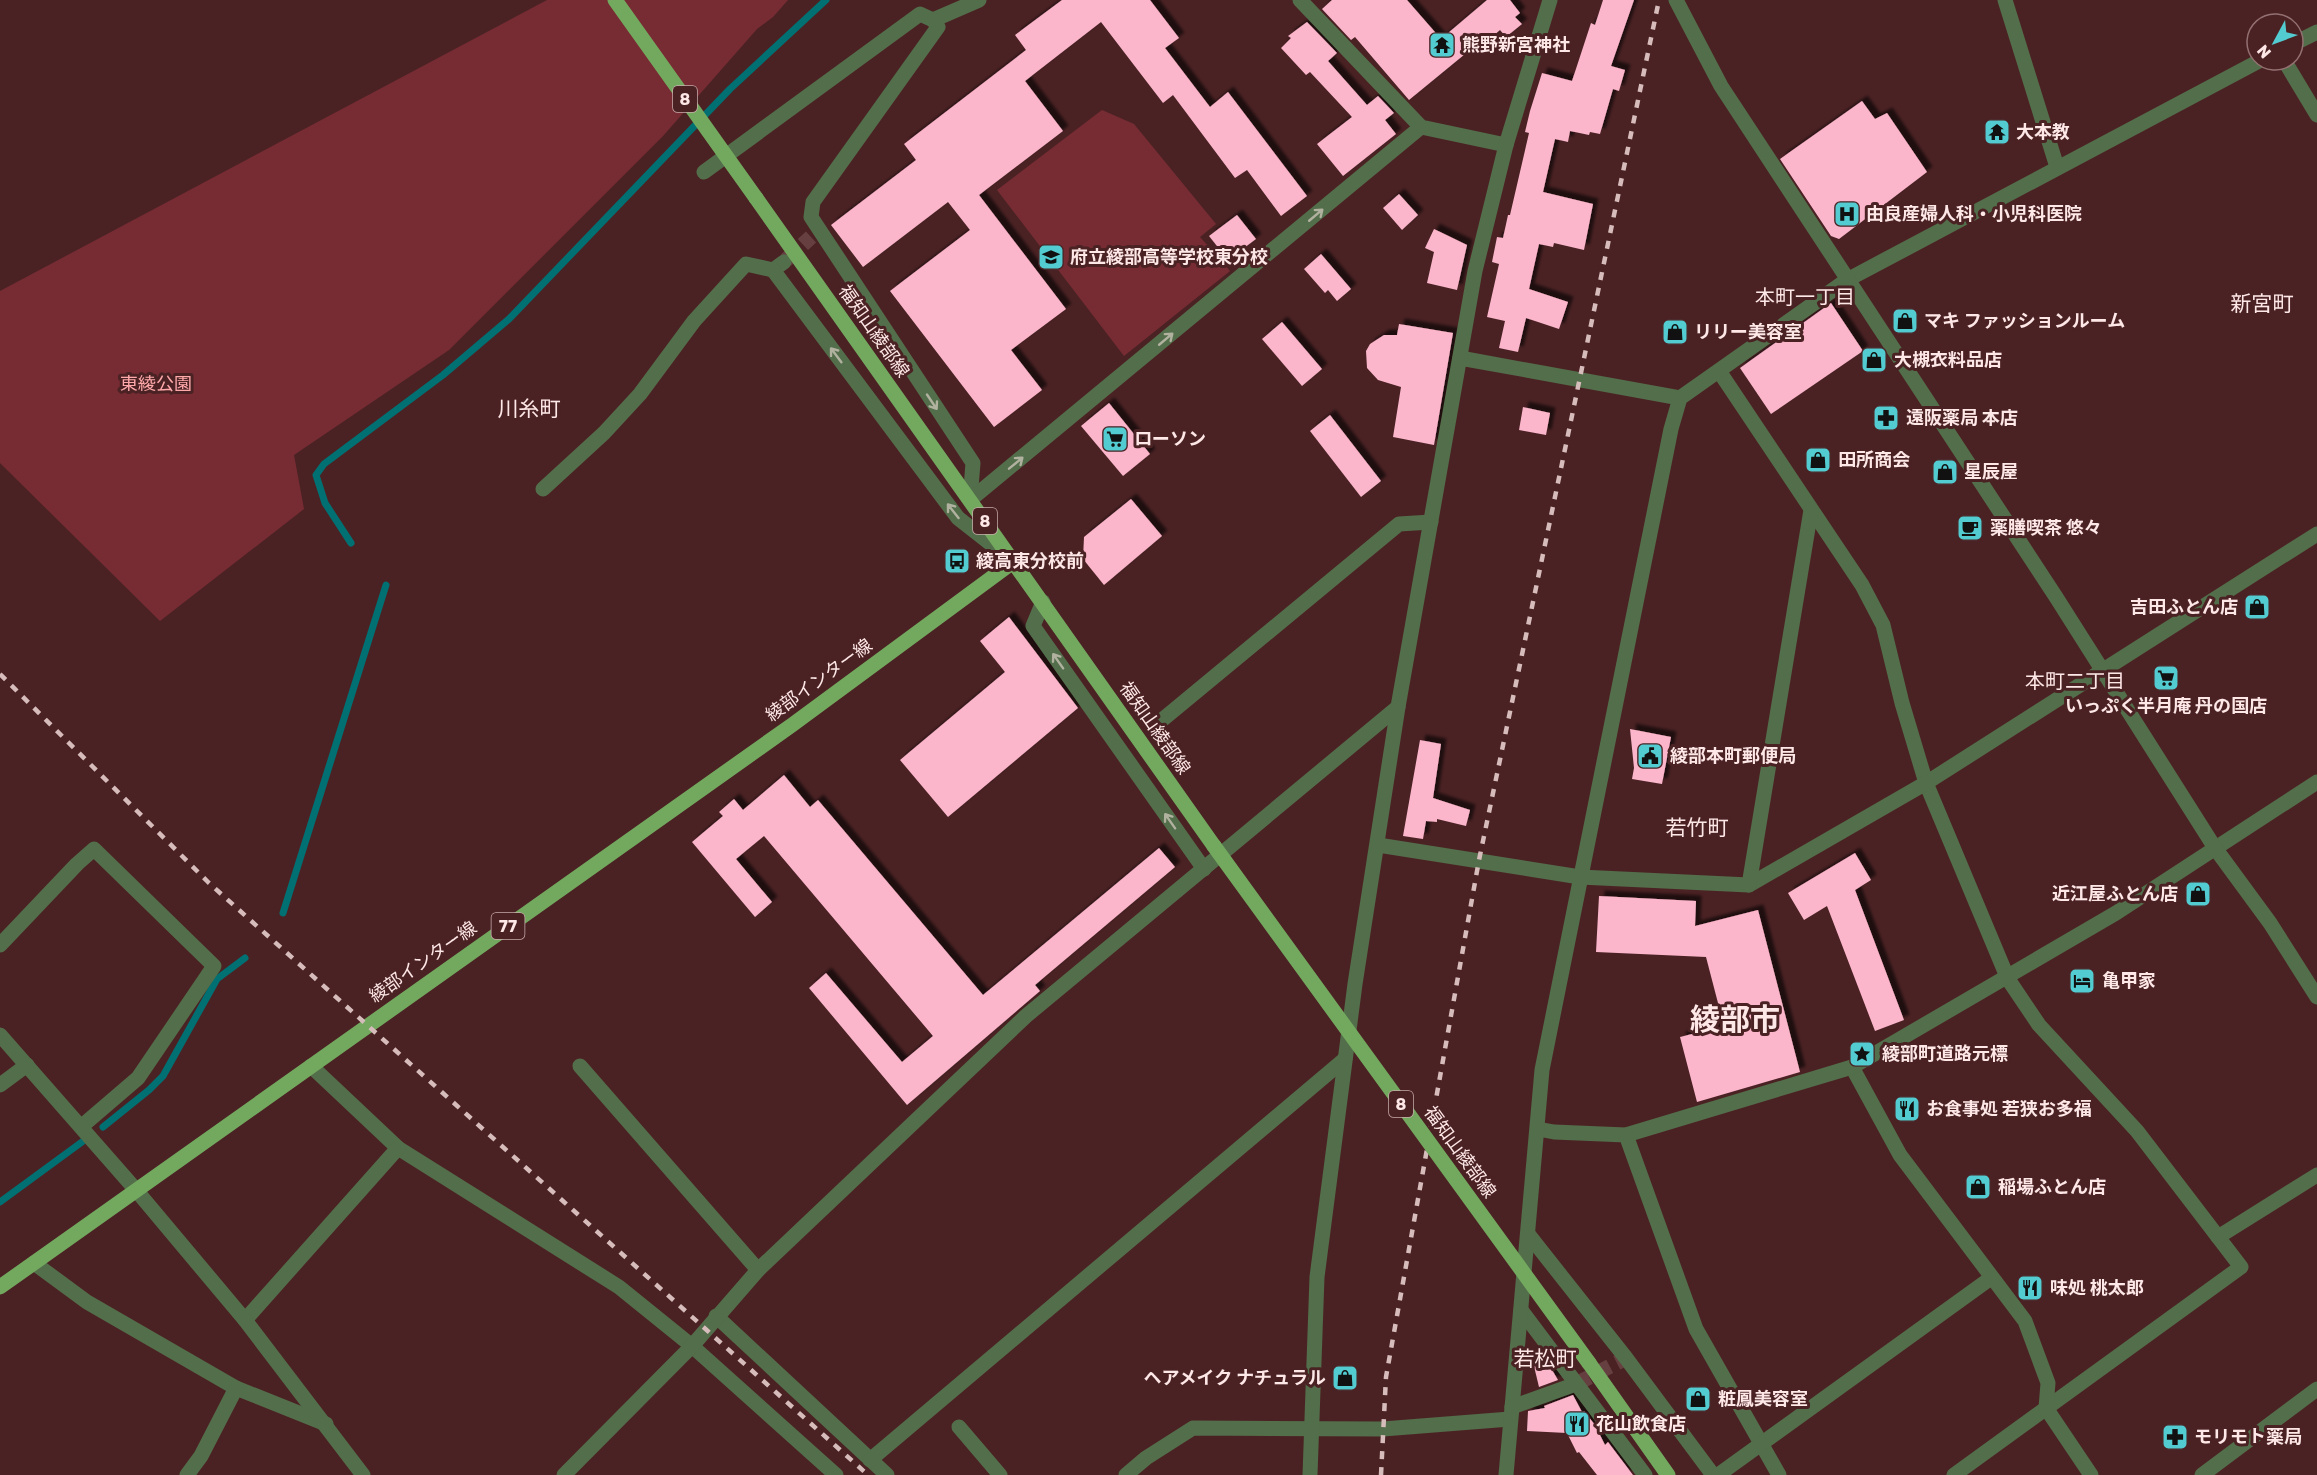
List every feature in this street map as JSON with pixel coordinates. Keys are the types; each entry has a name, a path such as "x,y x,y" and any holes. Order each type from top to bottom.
{"main road":[{"name":"福知山綾部線","path":"615,0 1214,846 1668,1475"},
{"name":"綾部インター線","path":"0,1287 792,725 1013,562"}],"street":[{"path":"933,20 979,0"},
{"path":"1300,0 1421,127 1506,145"},
{"path":"1310,1475 1317,1276 1345,1059 1398,707 1475,271 1506,145 1550,0"},
{"path":"2005,0 2057,166"},
{"path":"1680,3 1721,86 2215,848 2270,923 2317,997"},
{"path":"704,172 920,14 933,20 938,27 813,202 811,217 815,234 973,463 970,500"},
{"path":"1506,1475 1542,1070 1671,429 1680,398 1847,280 2057,166 2245,68"},
{"path":"2291,72 2317,115"},
{"path":"970,500 1421,127"},
{"path":"543,489 604,433 640,394 694,321 747,264 778,266 958,518 1013,562"},
{"path":"1460,358 1680,398"},
{"path":"1719,371 1862,585 1883,626 1902,703 1926,783 2008,979 2039,1025 2137,1131 2241,1267 1954,1475"},
{"path":"1749,885 1811,510"},
{"path":"1162,720 1399,524 1431,522"},
{"path":"1378,845 1580,877 1749,885 1926,783 2317,534"},
{"path":"1043,602 1033,626 1204,869"},
{"path":"564,1475 692,1346 758,1270 1026,1016 1398,707"},
{"path":"1538,1129 1554,1132 1626,1135 1852,1067 2008,979 2116,914 2317,782"},
{"path":"0,945 94,849 214,966 138,1078 82,1126"},
{"path":"0,1035 82,1126 245,1320 363,1475"},
{"path":"870,1460 1345,1059"},
{"path":"0,1085 27,1065"},
{"path":"311,1066 398,1148 619,1287 692,1346 836,1475"},
{"path":"580,1066 758,1270"},
{"path":"1852,1067 1900,1155 2025,1321 2048,1383 2046,1408 2091,1475"},
{"path":"1626,1135 1696,1329 1779,1475"},
{"path":"245,1320 398,1148"},
{"path":"2218,1237 2317,1175"},
{"path":"1528,1234 1626,1358 1713,1475"},
{"path":"34,1263 87,1302 236,1388 326,1424"},
{"path":"1718,1475 1991,1278"},
{"path":"1521,1310 1645,1475"},
{"path":"716,1316 887,1475"},
{"path":"1126,1475 1146,1458 1193,1428 1438,1427 1511,1413 1576,1384"},
{"path":"187,1475 201,1456 236,1388"},
{"path":"2202,1475 2317,1389"},
{"path":"959,1427 1000,1475"}],"green space":[{"name":"東綾公園","path":"547,0 788,0 773,17 757,29 663,136 449,350 294,455 304,509 160,621 0,463 0,291"},
{"path":"1102,110 1134,124 1216,224 1200,237 1230,271 1124,356 997,190"}],"building":[{"path":"1062,0 1150,0 1179,38 1165,48 1210,107 1228,92 1307,196 1281,216 1247,170 1235,178 1173,95 1163,103 1101,22 1025,81 1063,131 979,195 1066,309 1011,350 1042,390 994,427 890,291 970,230 948,202 863,267 831,225 916,160 904,144 1026,50 1015,35"},
{"path":"1332,0 1407,0 1441,39 1487,0 1510,0 1520,13 1515,17 1522,24 1506,37 1500,30 1479,48 1476,45 1409,100 1355,37 1351,40 1322,9"},
{"path":"1603,0 1634,0 1611,66 1625,70 1619,91 1613,89 1600,134 1590,132 1589,135 1570,131 1568,142 1555,139 1543,192 1593,204 1584,250 1554,243 1553,247 1539,244 1529,289 1568,302 1559,329 1526,318 1518,352 1499,348 1505,321 1487,317 1499,264 1492,262 1497,237 1503,238 1508,215 1510,215 1529,133 1525,132 1530,111 1542,73 1572,81 1591,23 1595,25"},
{"path":"1307,22 1337,53 1328,61 1367,105 1378,96 1394,113 1385,120 1396,134 1343,176 1317,144 1352,117 1310,72 1306,75 1281,48 1291,38 1288,36"},
{"name":"由良産婦人科・小児科医院","path":"1862,101 1875,119 1887,113 1927,172 1839,239 1831,236 1780,159"},
{"path":"1399,194 1418,215 1402,230 1383,208"},
{"path":"1237,215 1256,239 1228,260 1209,236"},
{"path":"1434,229 1467,245 1457,290 1427,283 1434,252 1425,248"},
{"path":"1321,254 1351,289 1337,301 1328,290 1325,293 1304,269"},
{"path":"1831,303 1863,351 1771,414 1740,368"},
{"path":"1282,322 1322,369 1302,386 1262,339"},
{"path":"1399,324 1453,333 1434,445 1393,437 1401,387 1378,380 1367,368 1366,351 1370,344 1384,335 1397,335"},
{"path":"1109,403 1150,454 1123,476 1081,426"},
{"path":"1523,407 1550,413 1546,435 1519,430"},
{"path":"1330,415 1381,481 1361,497 1310,431"},
{"path":"1131,499 1162,536 1104,585 1083,559 1084,537"},
{"path":"1009,617 1078,708 948,817 900,760 1005,672 980,641"},
{"path":"1630,729 1671,737 1662,784 1632,779 1634,768"},
{"path":"1420,740 1441,744 1433,798 1470,810 1466,826 1437,819 1437,822 1426,821 1423,839 1403,836"},
{"path":"784,775 810,807 818,800 983,995 1159,848 1175,867 1035,985 1040,991 907,1105 809,988 826,973 902,1062 933,1036 764,836 736,859 772,902 755,917 692,842 723,816 719,812 734,799 743,810"},
{"path":"1855,853 1871,880 1855,890 1904,1020 1875,1031 1827,906 1804,920 1788,893"},
{"path":"1599,896 1696,901 1695,926 1758,910 1800,1072 1697,1102 1680,1037 1724,1026 1706,957 1596,952"},
{"path":"1545,1358 1558,1380 1539,1387 1533,1362"},
{"path":"1573,1395 1582,1412 1584,1411 1595,1425 1605,1445 1608,1442 1633,1475 1597,1475 1579,1452 1577,1453 1567,1433 1527,1431 1528,1411 1545,1408 1544,1406"}],"waterway":[{"path":"351,543 325,503 316,475 324,464 443,375 509,319 730,89 826,0"},
{"path":"283,913 386,585"},
{"path":"103,1127 163,1076 217,979 245,958"},
{"path":"0,1202 86,1139"}],"tunnel":[{"path":"786,260 811,237"},
{"path":"1576,1384 1626,1358"}],"railway":[{"path":"1381,1475 1386,1377 1479,860 1659,0"},
{"path":"0,674 209,883 868,1475"}],"place":[{"name":"熊野新宮神社","path":"1442,45"},
{"name":"大本教","path":"1997,132"},
{"name":"由良産婦人科・小児科医院","path":"1847,214"},
{"name":"府立綾部高等学校東分校","path":"1051,257"},
{"name":"マキ ファッションルーム","path":"1905,321"},
{"name":"リリー美容室","path":"1675,332"},
{"name":"大槻衣料品店","path":"1874,360"},
{"name":"遠阪薬局 本店","path":"1886,418"},
{"name":"ローソン","path":"1115,439"},
{"name":"田所商会","path":"1818,460"},
{"name":"星辰屋","path":"1945,472"},
{"name":"薬膳喫茶 悠々","path":"1970,528"},
{"name":"綾高東分校前","path":"957,561"},
{"name":"吉田ふとん店","path":"2257,607"},
{"name":"いっぷく半月庵 丹の国店","path":"2166,678"},
{"name":"綾部本町郵便局","path":"1650,756"},
{"name":"近江屋ふとん店","path":"2198,894"},
{"name":"亀甲家","path":"2082,981"},
{"name":"綾部町道路元標","path":"1862,1054"},
{"name":"お食事処 若狭お多福","path":"1907,1109"},
{"name":"稲場ふとん店","path":"1978,1187"},
{"name":"味処 桃太郎","path":"2030,1288"},
{"name":"ヘアメイク ナチュラル","path":"1345,1378"},
{"name":"粧鳳美容室","path":"1698,1399"},
{"name":"花山飲食店","path":"1577,1424"},
{"name":"モリモト薬局","path":"2175,1437"}],"district":[{"name":"本町一丁目","path":"1805,297"},
{"name":"新宮町","path":"2262,304"},
{"name":"川糸町","path":"529,409"},
{"name":"本町二丁目","path":"2075,681"},
{"name":"若竹町","path":"1697,828"},
{"name":"綾部市","path":"1735,1020"},
{"name":"若松町","path":"1545,1359"}]}
